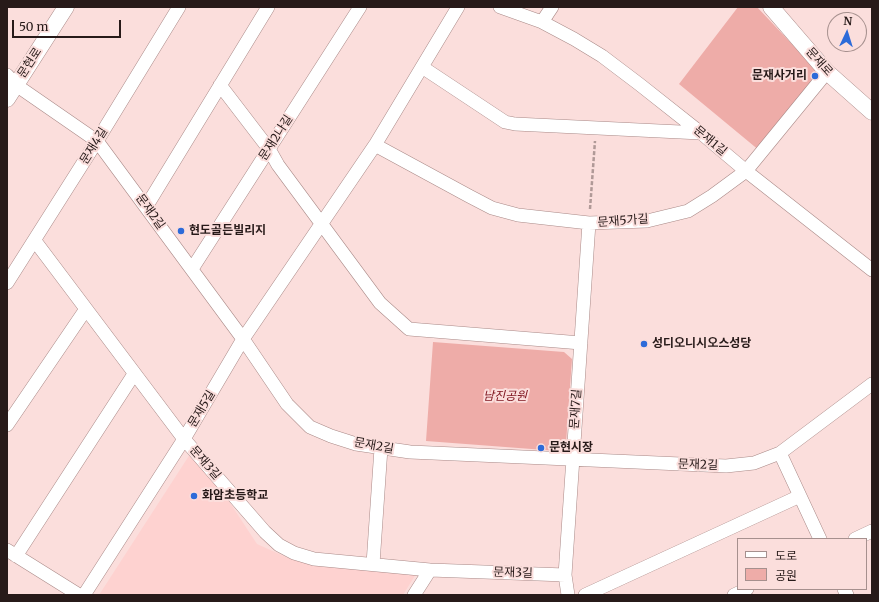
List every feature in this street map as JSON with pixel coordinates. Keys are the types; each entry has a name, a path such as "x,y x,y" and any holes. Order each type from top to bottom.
{"street":[{"name":"문현로","path":"7,99 12,80 66,7"},
{"name":"문재4길","path":"7,283 35,241 179,7"},
{"path":"146,207 268,7"},
{"name":"문재2나길","path":"192,269 360,7"},
{"name":"문재5길","path":"84,595 184,439 243,339 375,145 458,7"},
{"name":"문재1길","path":"500,7 542,22 602,56 872,270"},
{"path":"542,22 552,7"},
{"name":"문재로","path":"771,7 827,72 870,108"},
{"path":"422,67 505,122 515,124 701,133"},
{"name":"문재5가길","path":"375,145 492,208 518,215 589,223 647,221 688,211 712,196 746,171 827,72"},
{"name":"문재2길","path":"12,80 97,141 243,339 287,404 310,427 331,436 356,444 410,452 726,466 754,463 780,453 872,384"},
{"path":"220,84 380,303 409,329 581,343"},
{"name":"문재7길","path":"568,595 565,575 589,223"},
{"name":"문재3길","path":"35,241 184,439 265,532 279,545 294,553 314,558 430,570 565,575"},
{"path":"7,425 86,310"},
{"path":"79,595 12,553 134,374"},
{"path":"373,564 381,448"},
{"path":"780,453 820,538"},
{"path":"585,595 800,496"},
{"path":"857,538 872,531"},
{"path":"414,595 430,570"},
{"path":"734,595 745,590"}],"path":[{"path":"589,223 596,128"}],"shaded area":[{"name":"화암초등학교","path":"194,448 257,544 288,558 416,574 403,595 99,595"}],"green space":[{"path":"738,7 757,7 825,79 766,156 679,84"},
{"name":"남진공원","path":"433,342 564,352 572,359 566,443 558,451 426,441"}],"place":[{"name":"문재사거리","path":"815,76"},
{"name":"현도골든빌리지","path":"181,231"},
{"name":"성디오니시오스성당","path":"644,344"},
{"name":"문현시장","path":"541,448"},
{"name":"화암초등학교","path":"194,496"}]}
